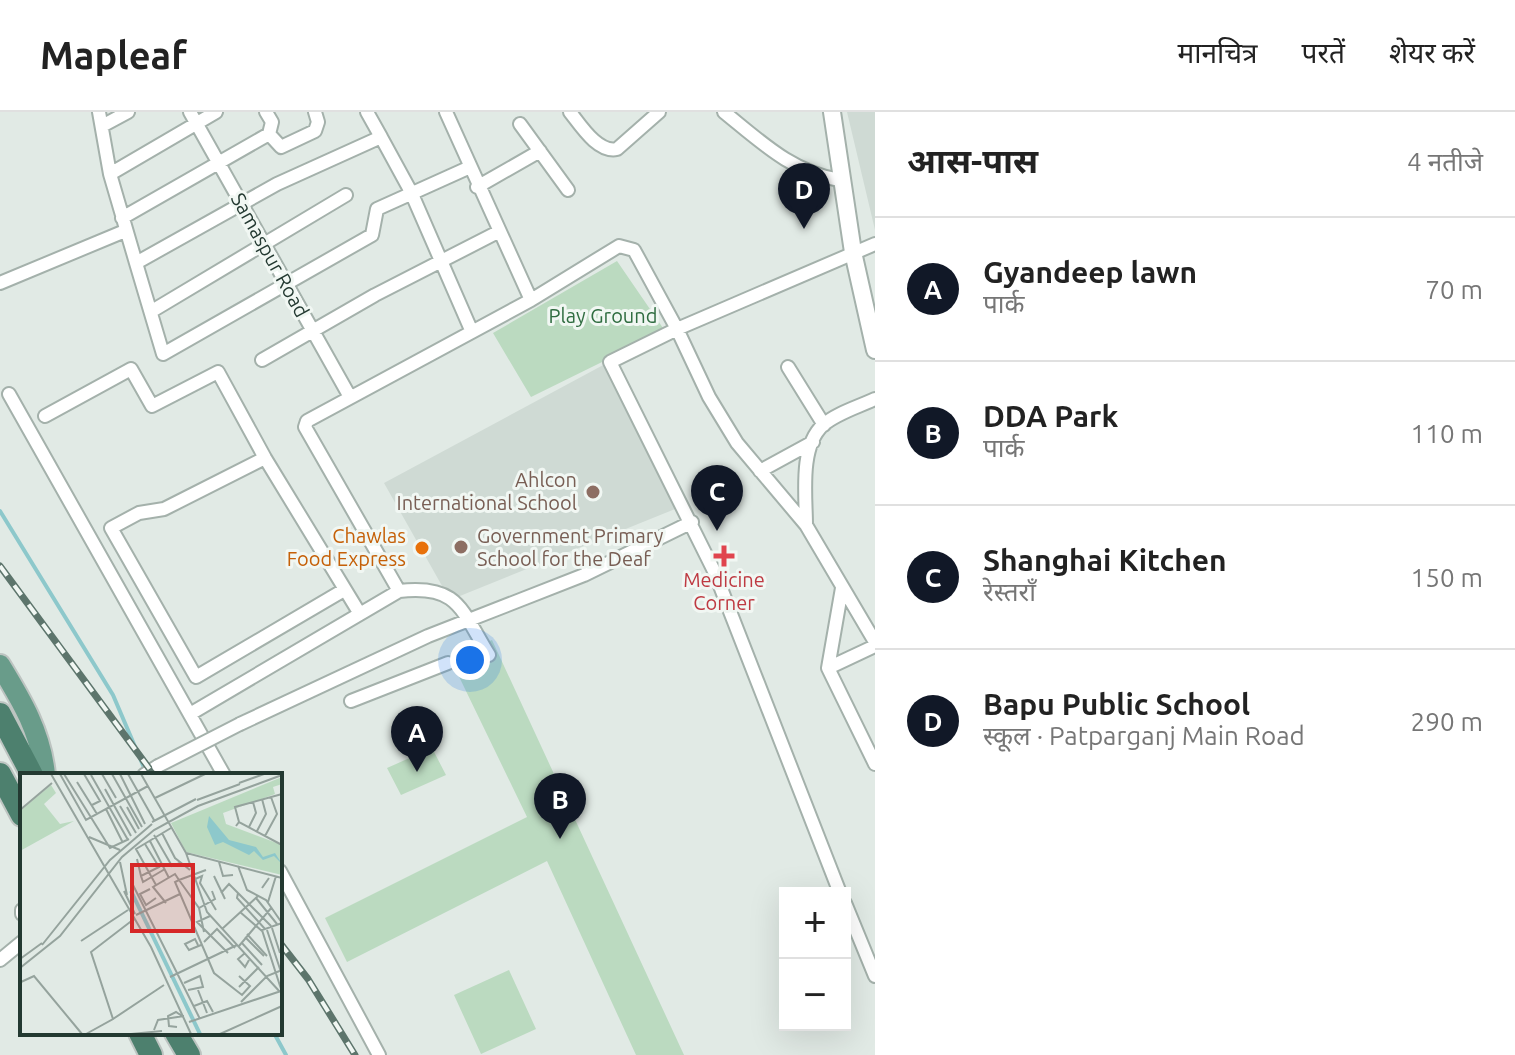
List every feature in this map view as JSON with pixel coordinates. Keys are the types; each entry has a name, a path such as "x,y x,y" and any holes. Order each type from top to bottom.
{"highway":[{"path":"0,715 31,773"},
{"path":"0,774 20,811"},
{"path":"141,1035 151,1055"},
{"path":"177,1035 189,1055"}],"main road":[{"path":"0,665 26,708 42,748 45,773"}],"street":[{"path":"99,112 110,174 163,354 372,235 374,212 411,192 468,168"},
{"path":"102,126 128,112"},
{"path":"110,174 193,118 216,112"},
{"path":"0,283 124,224 269,134 272,122 266,112"},
{"path":"269,134 281,147 289,145 315,131 318,122 315,112"},
{"path":"367,112 411,192 472,332"},
{"path":"446,112 468,168 531,300"},
{"path":"570,112 601,146 610,150 617,149 659,112"},
{"path":"724,112 791,165 818,177 840,180"},
{"path":"832,112 853,252 872,322 875,350"},
{"name":"Samaspur Road","path":"193,118 350,397"},
{"path":"520,124 568,190"},
{"path":"136,263 277,184 381,137"},
{"path":"477,187 540,151"},
{"path":"152,311 346,195"},
{"path":"262,360 498,232"},
{"path":"838,887 692,522 610,362 677,329 875,244"},
{"path":"399,591 305,427 307,421 531,300 619,246 627,246 634,250 709,397 737,443 806,525 875,644 828,668"},
{"path":"788,367 824,425"},
{"path":"45,416 131,369 152,406 218,372 265,458 360,614"},
{"path":"9,394 223,773"},
{"path":"806,525 807,464 813,442 824,425 875,399"},
{"path":"760,471 813,442"},
{"path":"196,677 111,528 139,513 164,509 265,458"},
{"path":"147,773 240,724 467,620 584,575 692,522"},
{"path":"190,714 399,591 426,588 447,594 489,655"},
{"path":"842,588 828,668 875,764"},
{"path":"177,689 344,590"},
{"path":"351,701 448,663"},
{"path":"282,875 379,1055"},
{"path":"851,918 875,976"},
{"path":"0,960 20,944"}],"shaded area":[{"path":"847,112 875,112 875,230"},
{"path":"607,363 685,505 450,600 384,483"}],"green space":[{"name":"Play Ground","path":"617,261 665,331 531,397 493,333"},
{"path":"492,640 684,1055 636,1055 547,861 347,962 325,918 527,817 450,658"},
{"path":"432,748 446,775 401,795 387,768"},
{"path":"509,970 536,1029 481,1054 454,995"}],"waterway":[{"path":"0,511 113,695 145,770"},
{"path":"275,1035 286,1055"}],"railway":[{"path":"0,566 153,773"},
{"path":"282,946 308,979 355,1055"}],"place":[{"name":"Bapu Public School","path":"804,229"},
{"name":"Ahlcon International School","path":"593,492"},
{"name":"Shanghai Kitchen","path":"717,531"},
{"name":"Government Primary School for the Deaf","path":"461,547"},
{"name":"Chawlas Food Express","path":"422,548"},
{"name":"Medicine Corner","path":"724,556"},
{"name":"Gyandeep lawn","path":"417,772"},
{"name":"DDA Park","path":"560,839"}]}
